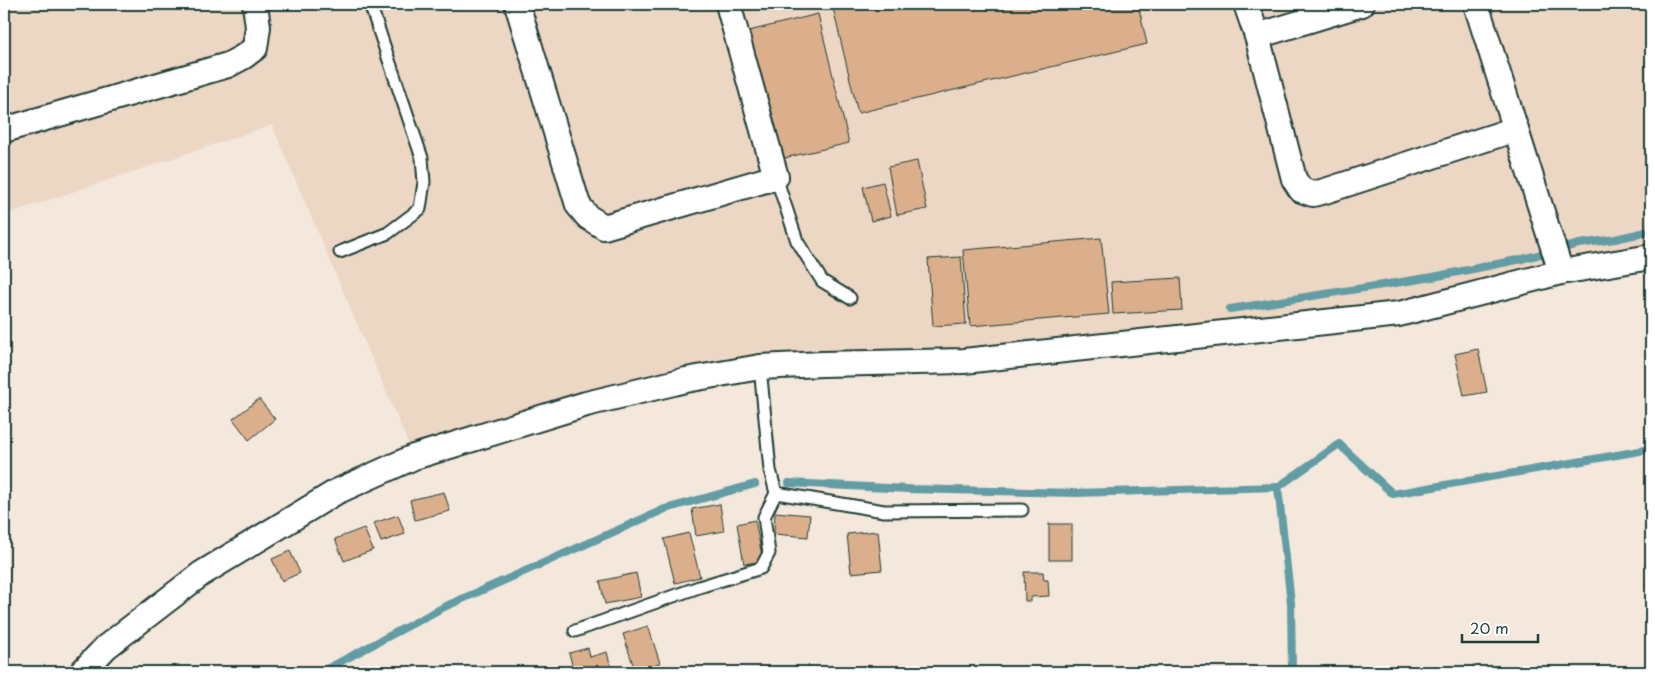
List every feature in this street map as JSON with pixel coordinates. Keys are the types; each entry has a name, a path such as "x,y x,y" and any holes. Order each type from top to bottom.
{"street":[{"path":"4,130 228,65 255,48 258,27 255,4"},
{"path":"517,4 578,205 588,217 604,227 776,177 728,4"},
{"path":"1246,4 1294,179 1301,190 1314,194 1326,191 1516,129"},
{"path":"1256,36 1362,4"},
{"path":"1476,4 1561,269"},
{"path":"82,672 106,647 200,574 336,492 414,457 586,404 686,380 760,368 822,364 964,361 1399,314 1561,269 1651,257"}],"lane":[{"path":"340,252 388,233 420,209 424,182 422,158 370,4"},
{"path":"776,177 797,242 822,281 850,298"},
{"path":"575,631 699,587 761,568 769,553 764,517 776,494 770,470 760,368"},
{"path":"776,494 884,510 1022,510"}],"shaded area":[{"path":"4,4 1651,4 1651,257 1399,314 760,367 414,457 272,125 4,215"}],"building":[{"path":"832,4 1138,4 1147,44 858,113"},
{"path":"818,14 849,143 780,159 749,31"},
{"path":"917,161 927,209 897,215 888,167"},
{"path":"883,182 891,216 871,221 863,187"},
{"path":"1101,238 1109,314 970,326 963,250"},
{"path":"961,257 966,324 933,326 928,259"},
{"path":"1180,278 1182,310 1113,314 1111,282"},
{"path":"1478,349 1487,392 1464,396 1455,354"},
{"path":"259,399 275,419 249,440 233,419"},
{"path":"444,492 450,511 415,520 410,500"},
{"path":"720,504 724,531 696,536 692,509"},
{"path":"775,512 810,515 808,537 774,534"},
{"path":"398,515 405,534 381,542 374,523"},
{"path":"755,520 763,561 744,564 737,524"},
{"path":"1049,524 1072,524 1072,560 1049,560"},
{"path":"364,528 373,550 344,561 335,539"},
{"path":"878,531 882,570 851,573 847,534"},
{"path":"689,533 700,577 675,583 664,539"},
{"path":"290,551 300,573 282,581 272,559"},
{"path":"1024,572 1043,572 1044,580 1048,580 1049,596 1031,597 1031,601 1025,601"},
{"path":"636,573 641,597 605,604 600,581"},
{"path":"648,626 660,663 635,671 623,634"},
{"path":"588,648 590,657 607,652 612,672 574,672 569,653"}],"waterway":[{"path":"1230,309 1433,277 1522,259 1579,244 1651,231"},
{"path":"789,483 908,489 1076,493 1278,487 1339,444 1393,494 1651,449"},
{"path":"321,672 444,607 665,509 755,484"},
{"path":"1278,487 1291,603 1292,672"}]}
